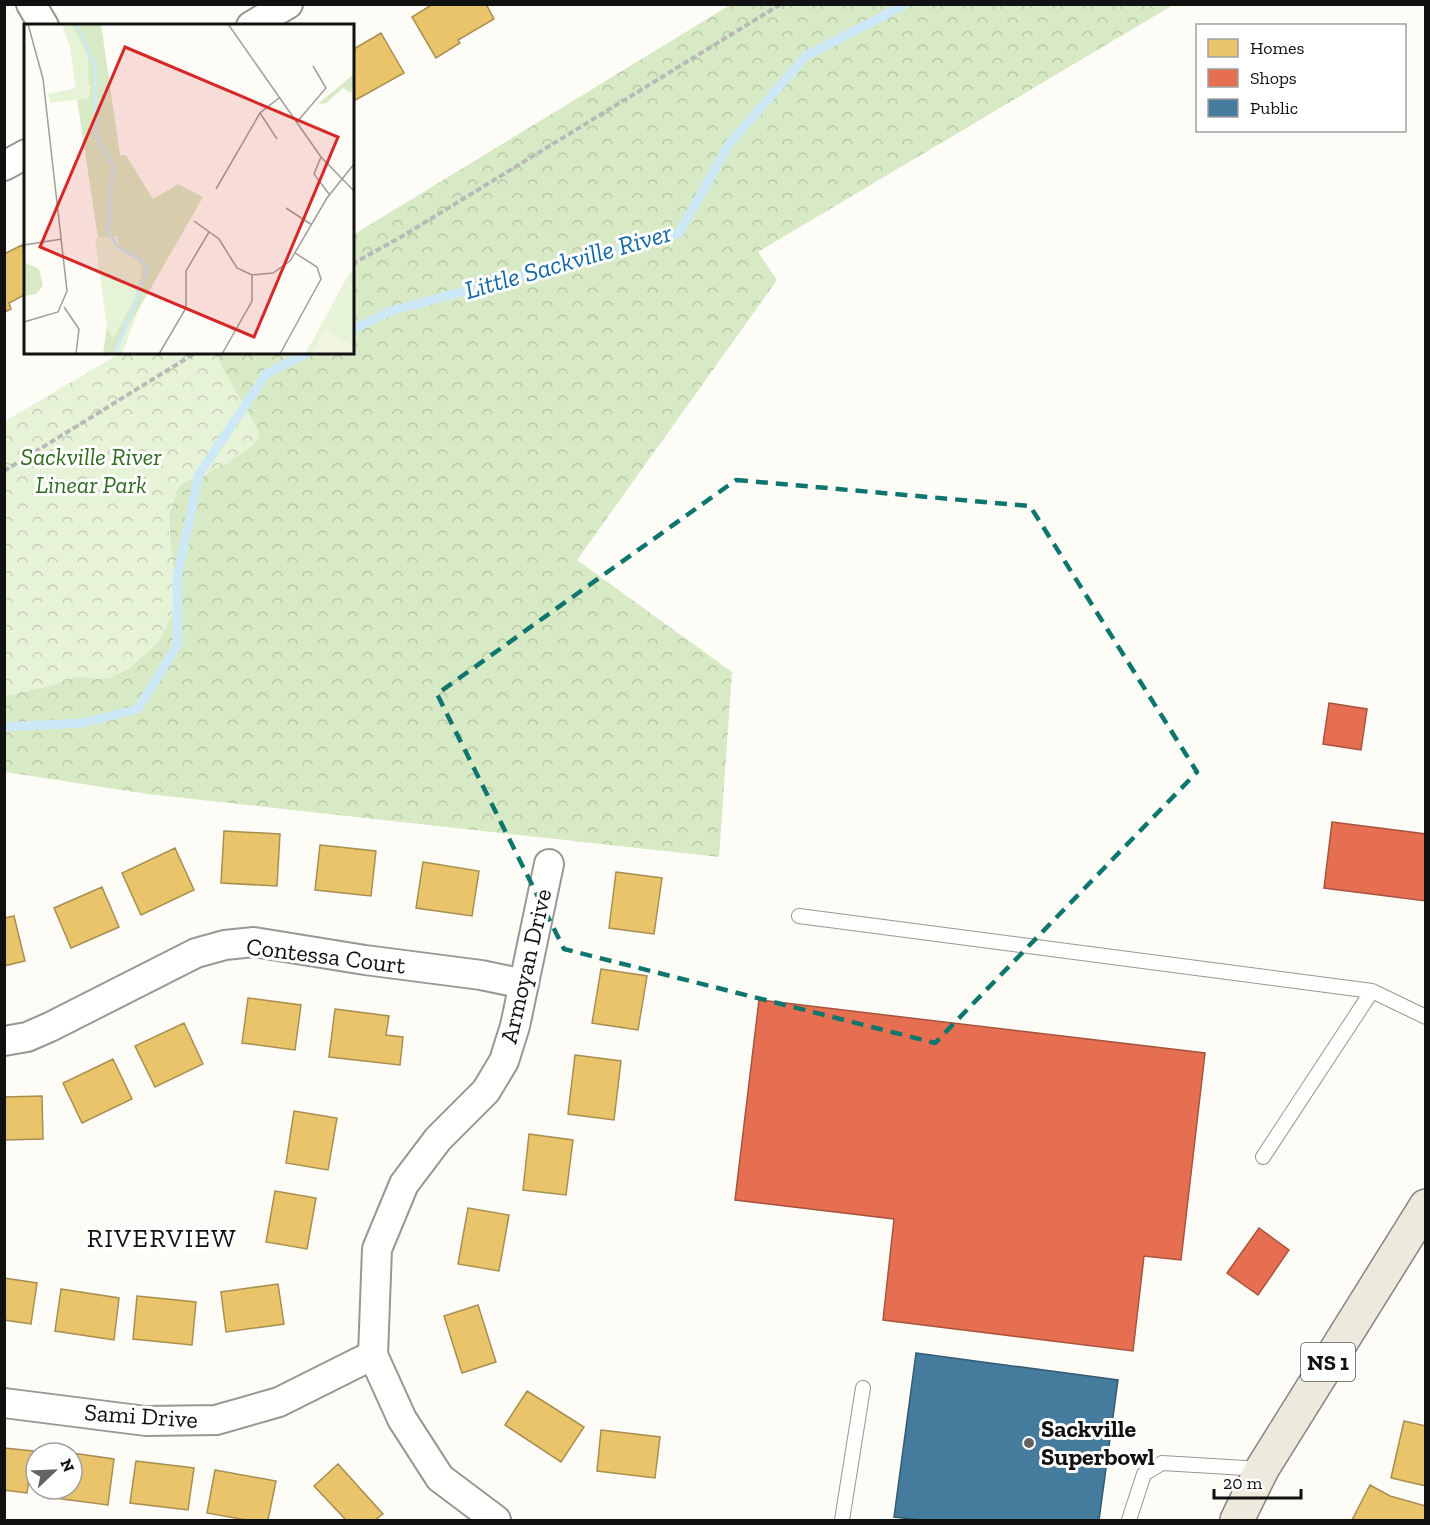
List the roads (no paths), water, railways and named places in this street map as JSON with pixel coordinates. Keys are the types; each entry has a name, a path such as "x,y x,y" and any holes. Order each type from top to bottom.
{"main road":[{"name":"NS 1","path":"1237,1521 1262,1468 1417,1226"}],"street":[{"path":"31,4 44,24"},
{"path":"254,24 288,4"},
{"path":"4,166 24,155"},
{"name":"Armoyan Drive","path":"496,1521 440,1478 402,1419 373,1355 377,1249 404,1184 438,1139 486,1091 504,1061 515,1026 549,864"},
{"name":"Contessa Court","path":"4,1041 27,1037 196,953 225,945 254,942 365,960 481,975 524,984"},
{"name":"Sami Drive","path":"4,1403 146,1421 216,1420 279,1402 373,1355"}],"lane":[{"path":"799,916 1372,991 1425,1017"},
{"path":"1263,1156 1372,991"},
{"path":"842,1521 863,1388"},
{"path":"1130,1521 1144,1474 1162,1463 1262,1468"}],"waterway":[{"name":"Little Sackville River","path":"354,329 391,311 679,233 729,144 806,56 906,4"},
{"name":"Little Sackville River","path":"4,727 82,723 138,709 177,645 177,578 199,474 266,374 305,354"}],"place":[{"name":"Sackville Superbowl","path":"1029,1443"}],"district":[{"name":"RIVERVIEW","path":"162,1238"}],"park label":[{"name":"Sackville River Linear Park","path":"91,471"}]}
